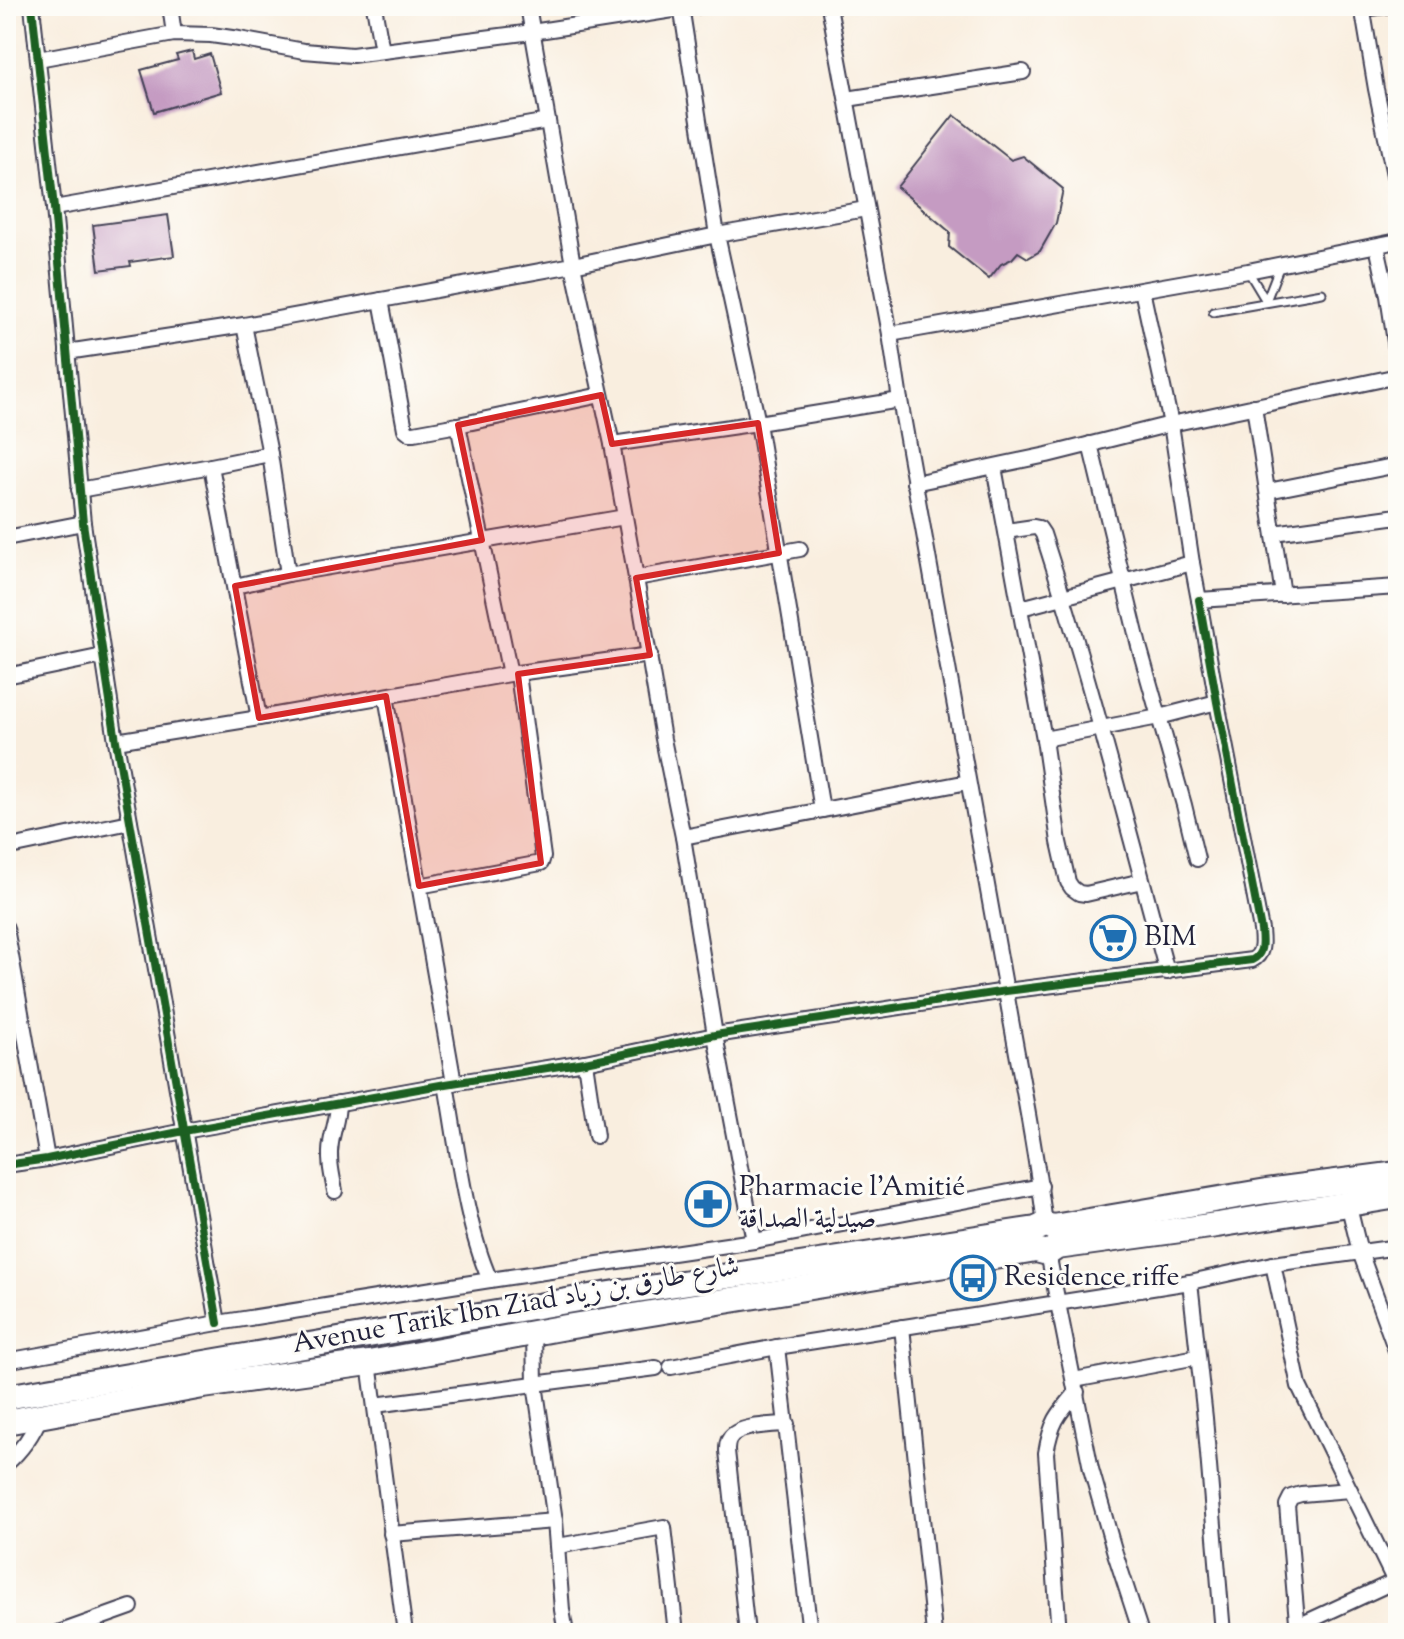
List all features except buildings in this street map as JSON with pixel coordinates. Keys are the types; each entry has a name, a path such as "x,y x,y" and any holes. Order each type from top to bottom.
{"main road":[{"name":"Avenue Tarik Ibn Ziad شارع طارق بن زياد","path":"6,1422 203,1386 369,1363 534,1333 1046,1238 1267,1191 1398,1174"},
{"name":"Avenue Tarik Ibn Ziad شارع طارق بن زياد","path":"6,1397 590,1297 1046,1238 1217,1225 1398,1196"}],"street":[{"path":"32,6 83,523 116,741 218,1323"},
{"path":"170,6 174,34"},
{"path":"374,6 382,51"},
{"path":"528,6 573,265 612,444 754,1241"},
{"path":"38,59 174,34 225,37 339,55 532,32 699,6"},
{"path":"829,6 1041,1186 1046,1238 1058,1301 1091,1469 1141,1633"},
{"path":"1386,6 1362,7 1376,89 1389,112 1398,194"},
{"path":"682,8 717,235 758,423 822,810"},
{"path":"847,99 1023,72"},
{"path":"54,208 548,121"},
{"path":"67,352 244,325 866,209"},
{"path":"890,334 1248,271 1398,241"},
{"path":"1377,246 1398,362"},
{"path":"6,1165 450,1083 585,1062 715,1035 1258,957 1261,952 1261,930 1258,910 1192,563 1171,424 1142,290"},
{"path":"381,300 405,429 410,433 601,395"},
{"path":"244,325 270,454 288,574"},
{"path":"914,483 1398,376"},
{"path":"612,444 900,400"},
{"path":"1254,406 1283,595"},
{"path":"419,886 541,863 543,857 514,674 458,425"},
{"path":"1090,444 1123,582 1197,859"},
{"path":"79,490 270,454"},
{"path":"1268,491 1398,465"},
{"path":"211,466 259,718"},
{"path":"994,467 1068,882 1079,893 1086,894 1142,881"},
{"path":"1274,533 1398,516"},
{"path":"235,586 288,574 625,517"},
{"path":"6,538 83,523"},
{"path":"1006,531 1034,527 1041,530 1064,596 1102,729 1167,972"},
{"path":"636,578 800,549"},
{"path":"1021,608 1192,563"},
{"path":"1199,600 1398,587"},
{"path":"116,741 514,674 650,655"},
{"path":"6,676 103,656"},
{"path":"386,696 470,1214 490,1280"},
{"path":"1044,739 1159,717 1217,702"},
{"path":"683,837 968,782"},
{"path":"6,848 130,822"},
{"path":"6,928 47,1159"},
{"path":"585,1062 596,1136"},
{"path":"335,1191 330,1146 338,1103"},
{"path":"6,1361 218,1323 754,1241 1041,1186"},
{"path":"1348,1203 1360,1252 1398,1356"},
{"path":"671,1367 777,1347 1190,1282 1273,1264 1398,1247"},
{"path":"1273,1264 1299,1386 1350,1490 1396,1585 1298,1630 1287,1505 1291,1497 1301,1494 1350,1490"},
{"path":"1190,1282 1223,1633"},
{"path":"902,1327 934,1633"},
{"path":"534,1333 535,1384 555,1521 566,1633"},
{"path":"777,1347 810,1633"},
{"path":"1059,1633 1046,1453 1050,1431 1075,1386 1197,1357"},
{"path":"369,1363 405,1633"},
{"path":"375,1405 656,1368"},
{"path":"6,1464 28,1441 41,1417 45,1390"},
{"path":"747,1633 728,1440 745,1429 787,1424"},
{"path":"391,1534 555,1521"},
{"path":"558,1546 664,1527 676,1633"},
{"path":"58,1633 131,1607"}],"lane":[{"path":"1266,301 1280,265"},
{"path":"1248,271 1266,301"},
{"path":"1213,312 1322,293"}],"highlighted area":[{"path":"601,395 612,444 758,423 779,553 636,578 650,655 518,674 541,863 419,886 386,696 259,718 235,586 482,540 458,425"}],"cycle path":[{"path":"32,6 83,523 116,741 218,1323"},
{"path":"6,1165 446,1084 585,1062 715,1035 1006,991 1252,960 1260,951 1261,930 1199,600"}],"place":[{"name":"BIM","path":"1113,938"},
{"name":"Pharmacie l'Amitié صيدلية الصداقة","path":"708,1204"},
{"name":"Residence riffe","path":"973,1278"}]}
